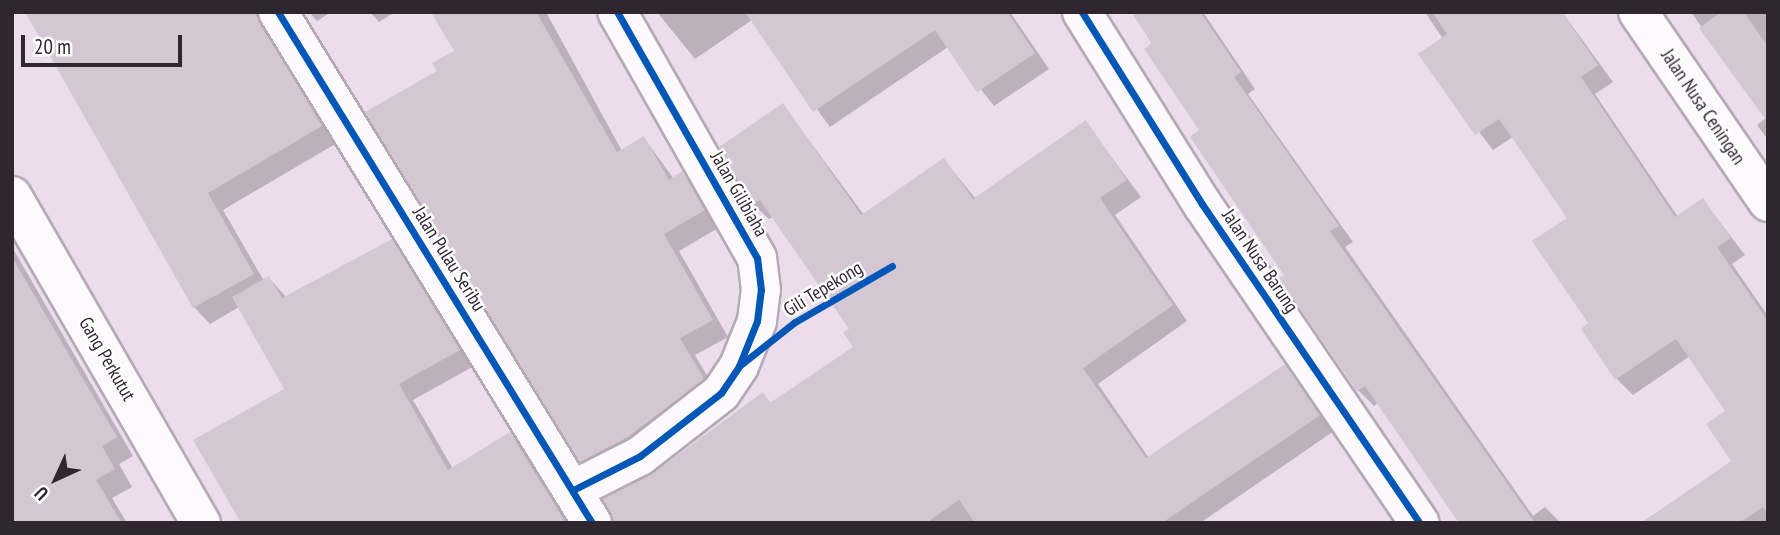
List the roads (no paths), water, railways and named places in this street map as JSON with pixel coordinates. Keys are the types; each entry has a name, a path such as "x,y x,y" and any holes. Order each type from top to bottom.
{"street":[{"name":"Jalan Pulau Seribu","path":"278,12 592,523"},
{"name":"Jalan Gilibiaha","path":"573,490 640,456 721,393 739,366 757,321 761,290 757,258 617,12"},
{"name":"Jalan Nusa Barung","path":"1082,12 1202,204 1420,523"},
{"name":"Jalan Nusa Ceningan","path":"1638,12 1768,202"},
{"name":"Gang Perkutut","path":"12,195 201,523"}]}
